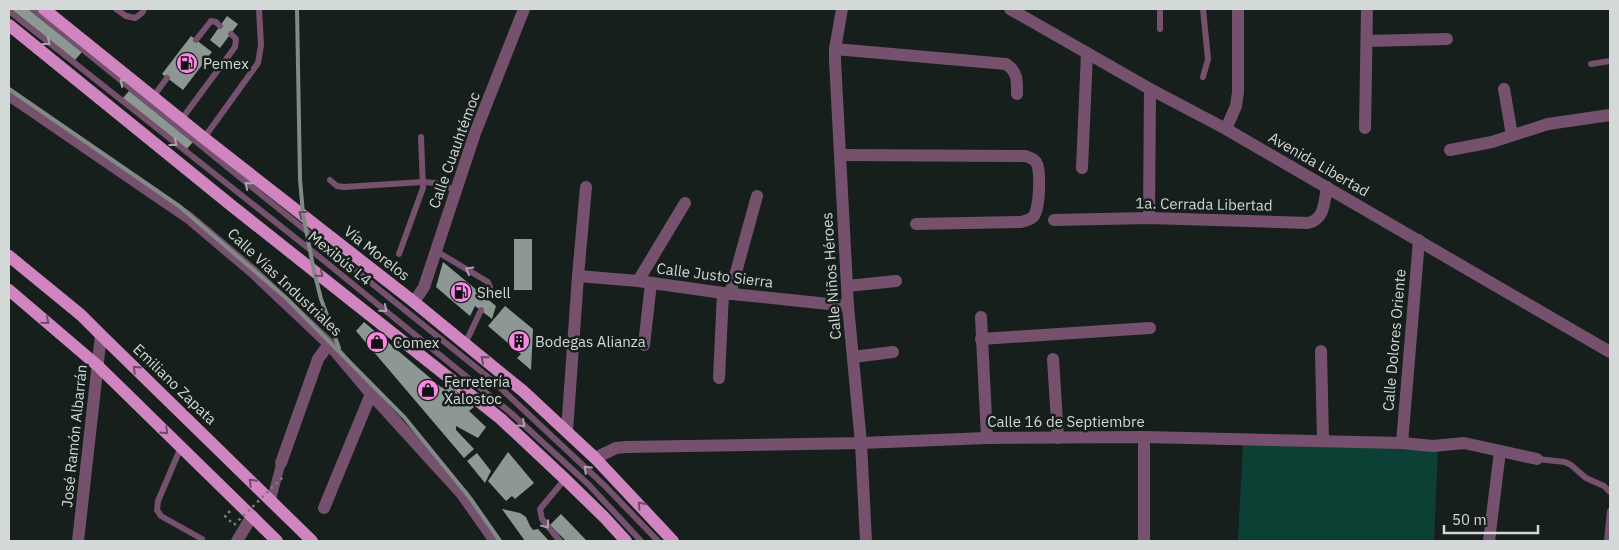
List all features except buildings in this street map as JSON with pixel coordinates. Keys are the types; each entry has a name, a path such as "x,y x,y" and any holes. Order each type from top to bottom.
{"main road":[{"name":"Vía Morelos","path":"44,9 181,120 414,302 523,391 595,458 673,541"},
{"path":"9,25 232,206 501,419 606,518 626,541"},
{"name":"Emiliano Zapata","path":"9,256 102,335 312,541"},
{"path":"9,290 98,366 277,541"}],"street":[{"name":"Calle Cuauhtémoc","path":"414,302 424,287 475,133 524,9"},
{"name":"Calle Niños Héroes","path":"842,9 835,49 848,306 861,443 866,541"},
{"name":"Avenida Libertad","path":"1010,9 1226,129 1610,352"},
{"path":"1226,129 1236,106 1238,92 1238,9"},
{"path":"1365,128 1367,9"},
{"path":"1367,41 1447,39"},
{"path":"835,49 1006,64 1016,73 1017,94"},
{"path":"1082,168 1087,52"},
{"path":"1149,218 1150,88"},
{"path":"1504,89 1512,135"},
{"name":"Calle Vías Industriales","path":"9,94 189,218 253,272 330,344 371,394 462,494 495,541"},
{"path":"1450,150 1492,142 1548,124 1610,115"},
{"path":"840,155 1025,156 1030,157 1037,164 1039,170 1037,211 1028,220 1022,222 916,224"},
{"path":"567,431 586,187"},
{"name":"1a. Cerrada Libertad","path":"1054,220 1149,218 1308,223 1317,220 1322,214 1327,188"},
{"path":"719,378 727,293 757,196"},
{"path":"638,281 686,203"},
{"name":"Calle Dolores Oriente","path":"1402,443 1419,240"},
{"name":"Calle Justo Sierra","path":"578,276 638,281 848,306"},
{"path":"847,286 896,281"},
{"path":"644,345 651,283"},
{"path":"981,317 986,438"},
{"path":"982,339 1150,328"},
{"name":"José Ramón Albarrán","path":"78,541 102,335"},
{"path":"271,501 318,359 330,344"},
{"path":"1321,351 1323,441"},
{"path":"852,357 892,352"},
{"path":"1053,359 1058,438"},
{"path":"324,508 371,394"},
{"path":"1144,437 1144,541"},
{"name":"Calle 16 de Septiembre","path":"595,458 616,448 626,447 861,443 986,438 1144,437 1402,443 1434,446 1464,443 1537,459"},
{"path":"1489,541 1500,451"},
{"path":"237,541 252,516"}],"lane":[{"name":"Mexibús L4","path":"34,9 493,381 605,486 658,541"},
{"path":"116,9 126,16 135,18 144,9"},
{"path":"204,138 258,64 261,45 259,9"},
{"path":"1160,9 1160,29"},
{"path":"1203,9 1208,59 1203,77"},
{"name":"Mexibús L4","path":"9,11 309,249 511,413 589,486 641,541"},
{"path":"196,40 211,21 216,22 220,26"},
{"path":"181,120 235,46 236,39 231,34"},
{"path":"1591,64 1610,61"},
{"path":"153,97 167,78"},
{"path":"399,254 423,188 421,137"},
{"path":"330,180 337,186 344,188 423,182 456,190"},
{"path":"436,251 488,282 490,287 487,298"},
{"path":"465,344 481,310"},
{"path":"181,447 158,501 157,510 161,516 202,539"},
{"path":"1537,459 1564,462 1571,465 1586,478 1604,486 1610,492"},
{"path":"560,541 542,519 540,510 565,479"},
{"path":"1607,541 1610,510"}],"path":[{"path":"225,516 234,525 283,469"}],"green space":[{"path":"1243,444 1438,447 1434,541 1238,541"}],"railway":[{"path":"297,9 300,179 303,214 321,299 339,348"},
{"path":"9,89 179,206 286,298 405,418 470,498 500,541"}],"place":[{"name":"Pemex","path":"187,63"},
{"name":"Shell","path":"461,292"},
{"name":"Bodegas Alianza","path":"519,341"},
{"name":"Comex","path":"377,342"},
{"name":"Ferretería Xalostoc","path":"428,390"}]}
